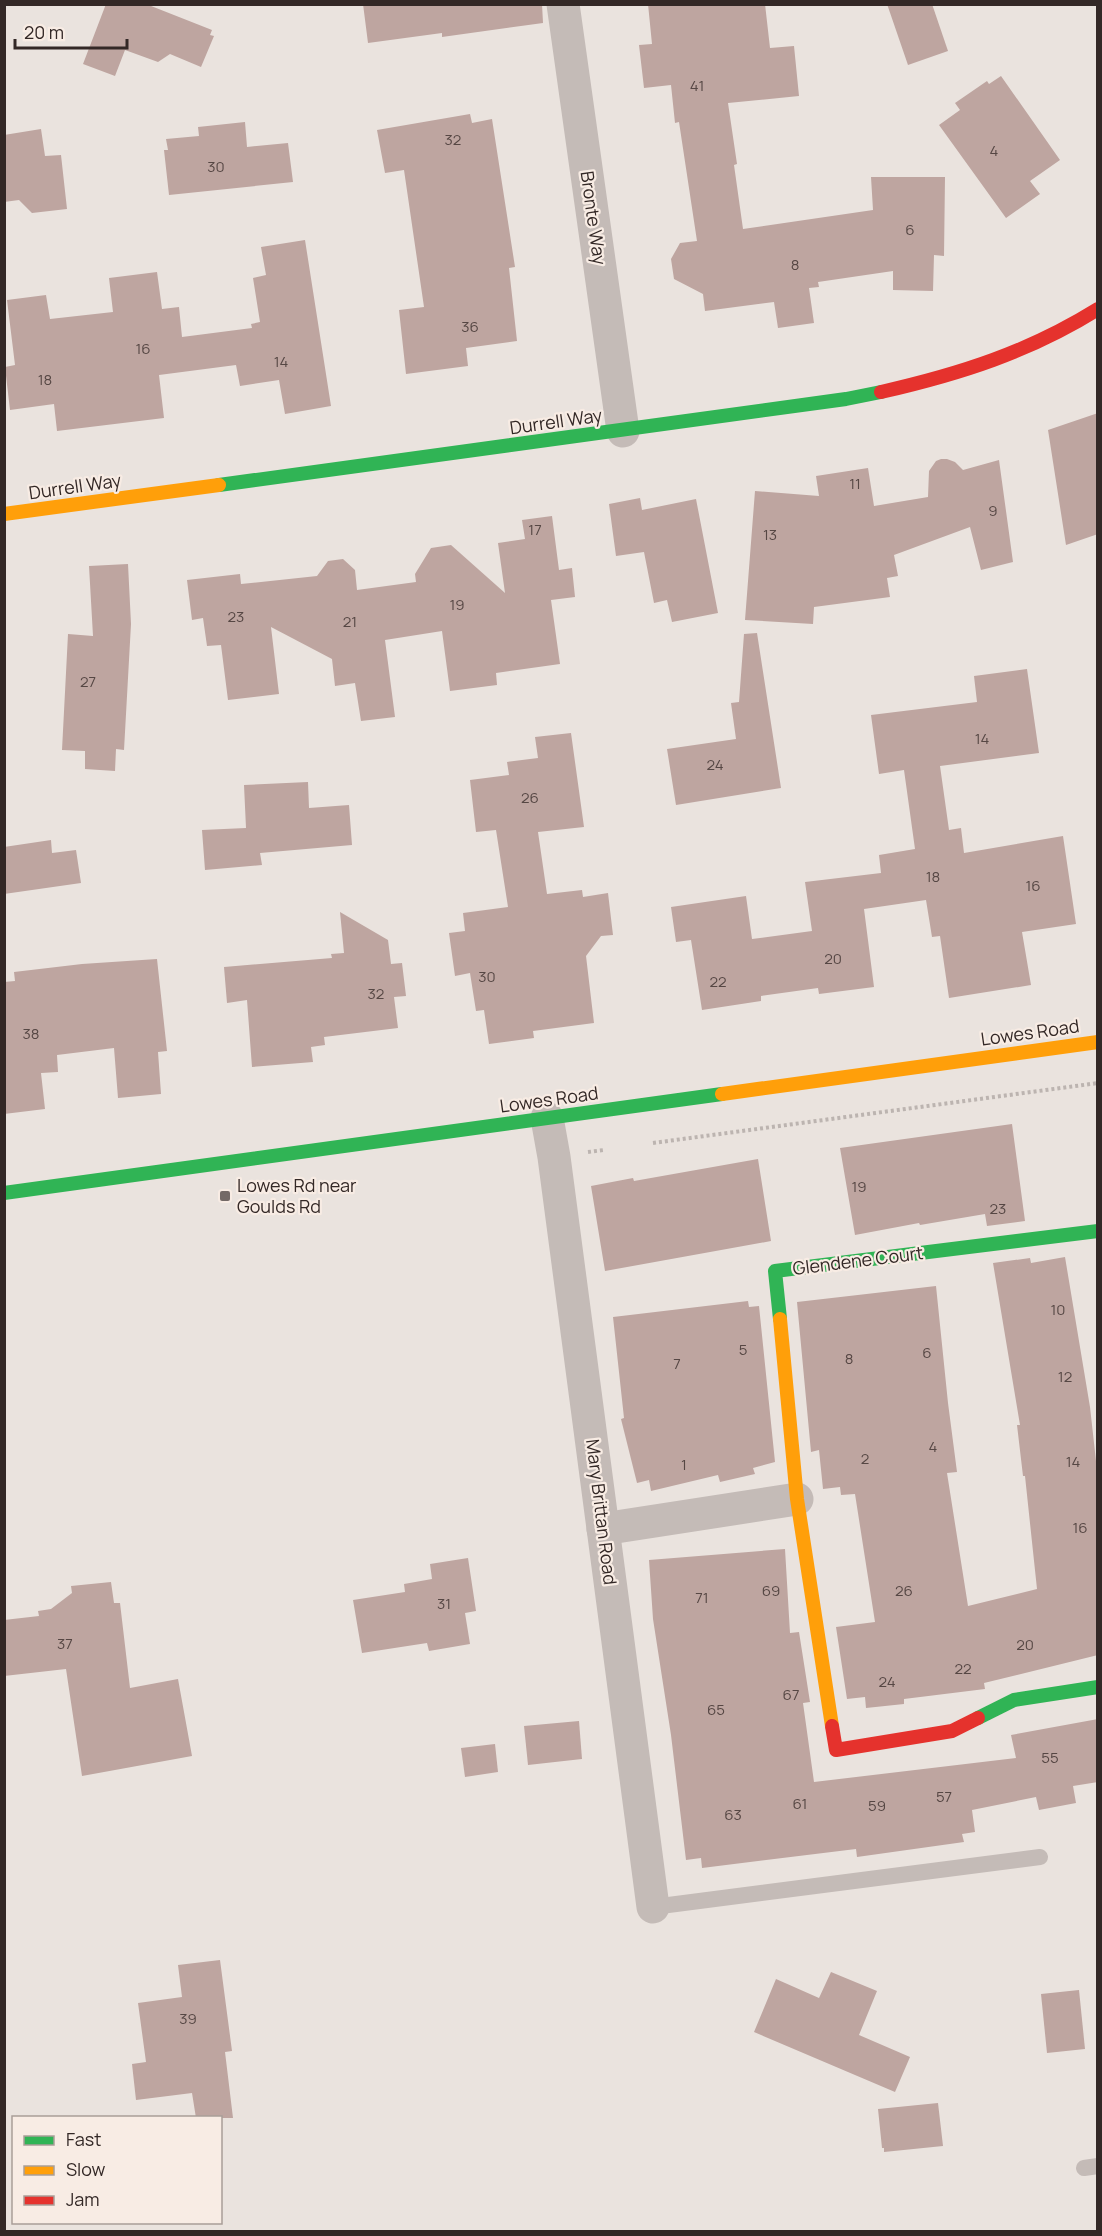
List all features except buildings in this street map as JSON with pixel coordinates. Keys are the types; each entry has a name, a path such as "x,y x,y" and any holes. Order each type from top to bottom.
{"street":[{"name":"Bronte Way","path":"563,4 623,431"},
{"name":"Durrell Way","path":"4,514 846,399 917,384 1029,348 1098,309"},
{"name":"Lowes Road","path":"4,1193 1098,1042"},
{"name":"Mary Brittan Road","path":"548,1118 653,1907"},
{"name":"Glendene Court","path":"1098,1231 775,1271 797,1499 836,1750 952,1731 1014,1700 1098,1687"},
{"path":"603,1529 797,1499"}],"lane":[{"path":"653,1907 1040,1857"}],"traffic: fast":[{"path":"219,485 846,399 881,392"},
{"path":"4,1193 722,1094"},
{"path":"780,1319 775,1271 1098,1231"},
{"path":"978,1718 1014,1700 1098,1687"}],"traffic: slow":[{"path":"4,514 219,485"},
{"path":"722,1094 1098,1042"},
{"path":"780,1319 797,1499 832,1726"}],"traffic: jam":[{"path":"881,392 993,360 1046,338 1098,309"},
{"path":"832,1726 836,1750 952,1731 978,1718"}],"place":[{"name":"Lowes Rd near Goulds Rd","path":"225,1196"}]}
